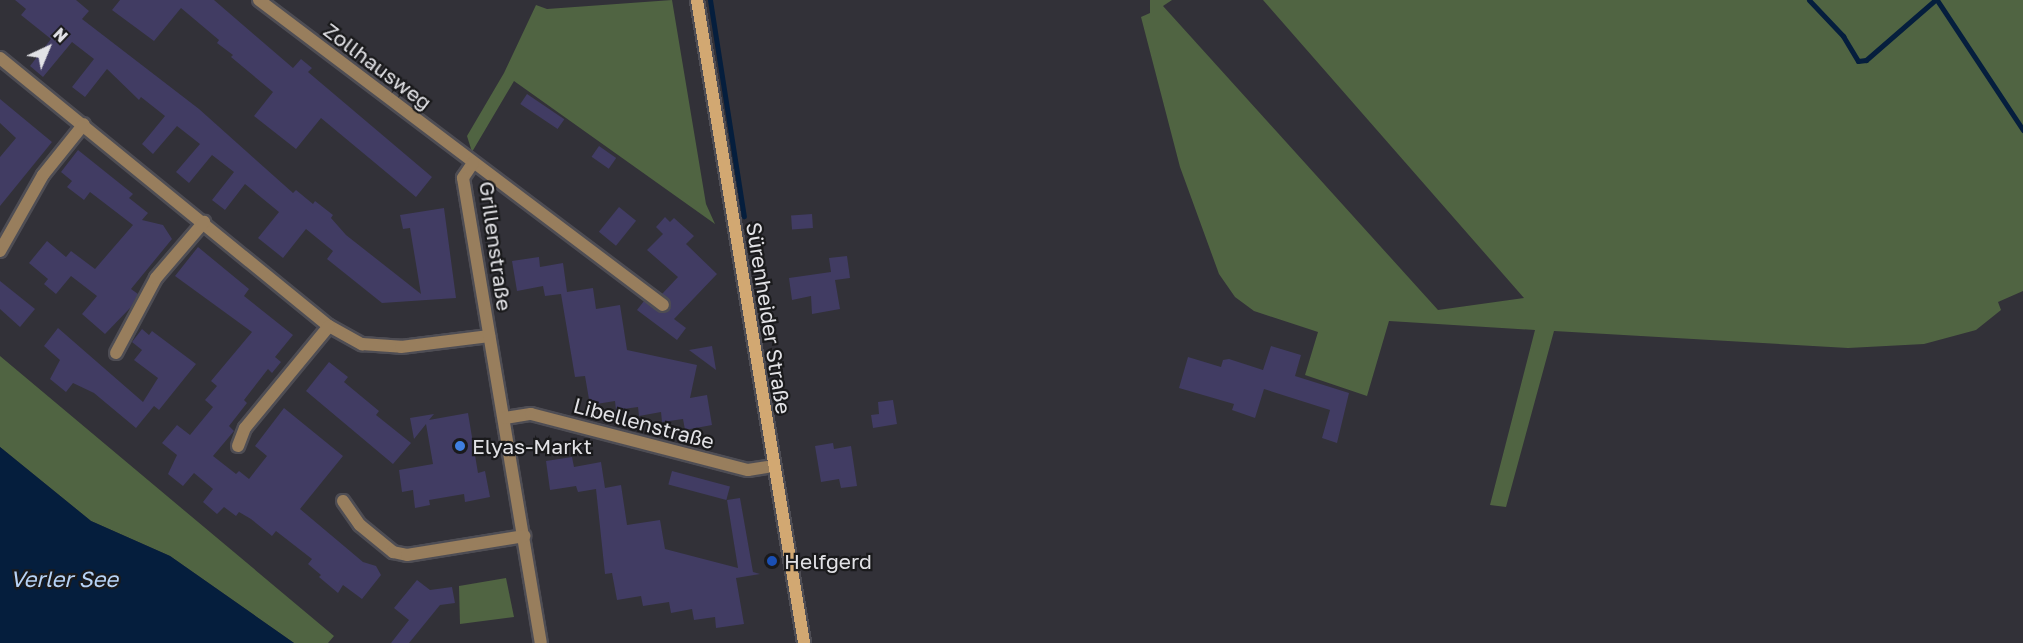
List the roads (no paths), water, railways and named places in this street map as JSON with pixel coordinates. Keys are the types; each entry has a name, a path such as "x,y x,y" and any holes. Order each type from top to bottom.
{"main road":[{"name":"Sürenheider Straße","path":"697,0 804,643"}],"street":[{"name":"Zollhausweg","path":"259,0 473,163"},
{"path":"0,58 204,222 329,327 362,344 401,347 489,336"},
{"path":"0,251 43,175 84,124"},
{"name":"Grillenstraße","path":"541,643 464,178 473,163 663,305"},
{"path":"116,352 156,278 204,222"},
{"path":"238,446 245,428 329,327"},
{"name":"Libellenstraße","path":"505,418 531,414 748,470 773,466"},
{"path":"343,501 360,525 393,552 407,555 524,536"}],"water":[{"name":"Verler See","path":"0,447 91,521 170,556 294,643 0,643"}],"waterway":[{"path":"710,0 744,216"},
{"path":"1809,0 1843,36 1858,61 1866,60 1935,0"},
{"path":"1937,0 2023,130"}],"place":[{"name":"Elyas-Markt","path":"460,446"},
{"name":"Helfgerd","path":"772,561"}]}
